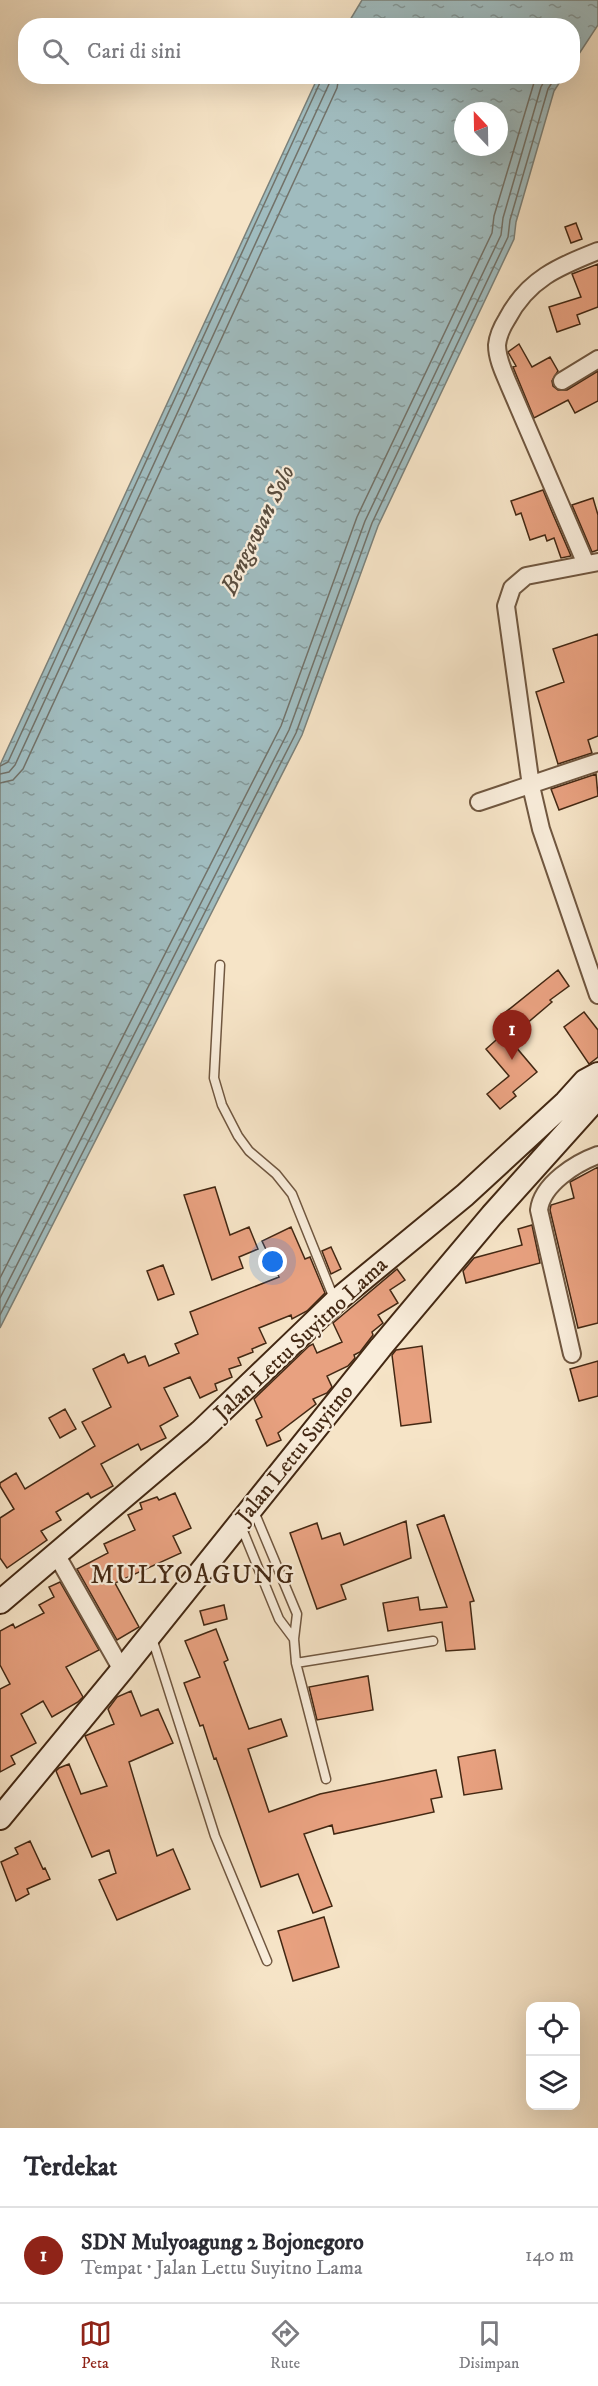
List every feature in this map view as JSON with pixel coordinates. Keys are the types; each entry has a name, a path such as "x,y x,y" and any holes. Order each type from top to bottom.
{"main road":[{"name":"Jalan Lettu Suyitno Lama","path":"0,1602 201,1432 335,1302 465,1196 566,1102 585,1081 598,1074"},
{"name":"Jalan Lettu Suyitno","path":"0,1818 381,1347 492,1215 598,1097"},
{"path":"465,1196 479,1195 485,1200 492,1215"}],"street":[{"path":"598,250 553,270 531,286 514,306 497,343 498,356 509,386 592,563 526,576 512,588 507,599 508,625 531,786 541,830 598,995"},
{"path":"562,381 598,359"},
{"path":"479,802 598,762"},
{"path":"572,1354 539,1210 540,1202 563,1174 581,1161 598,1155"},
{"path":"56,1554 122,1670"}],"lane":[{"path":"220,965 214,1078 222,1106 249,1151 276,1174 292,1194 335,1302"},
{"path":"246,1516 297,1614 294,1639 296,1663 326,1779"},
{"path":"246,1516 279,1619 294,1639"},
{"path":"150,1635 215,1836 267,1961"},
{"path":"296,1663 433,1641"}],"water":[{"path":"362,0 598,0 598,25 580,52 580,18 351,18"},
{"name":"Bengawan Solo","path":"315,84 558,84 554,91 516,222 514,239 378,526 302,735 0,1328 0,765"}],"building":[{"path":"576,223 582,239 571,243 565,227"},
{"path":"598,264 598,307 577,315 580,324 557,332 549,307 581,297 572,274"},
{"path":"519,344 532,367 550,357 558,371 552,381 553,386 558,390 567,390 598,371 598,401 575,413 568,400 534,418 513,367 516,366 508,352"},
{"path":"543,490 571,556 561,558 554,538 547,541 545,535 530,540 521,513 516,515 511,501"},
{"path":"593,498 598,515 598,550 592,552 572,505"},
{"path":"598,634 598,736 588,740 592,753 558,764 536,692 564,682 553,649"},
{"path":"596,774 598,796 559,810 551,789"},
{"path":"558,970 569,986 550,1000 552,1002 512,1036 497,1019"},
{"path":"584,1012 598,1030 598,1057 589,1064 564,1027"},
{"path":"504,1033 537,1072 513,1092 516,1096 500,1109 487,1094 509,1076 486,1049"},
{"path":"598,1167 598,1323 578,1328 550,1210 551,1205 574,1198 570,1182"},
{"path":"215,1187 230,1235 249,1227 258,1249 239,1257 243,1268 212,1280 184,1195"},
{"path":"532,1225 540,1263 466,1283 463,1271 474,1258 522,1245 518,1229"},
{"path":"291,1227 305,1259 310,1257 325,1293 307,1311 292,1319 291,1315 259,1328 266,1343 238,1358 241,1365 229,1369 232,1377 215,1384 217,1390 200,1398 190,1377 164,1388 178,1416 160,1426 166,1438 141,1450 138,1444 101,1464 113,1486 91,1498 88,1493 56,1512 61,1520 41,1531 47,1540 7,1568 0,1558 0,1518 14,1509 0,1483 16,1473 25,1489 95,1446 82,1422 111,1407 93,1369 124,1354 128,1363 145,1356 149,1366 179,1353 175,1344 198,1334 190,1312 279,1277 262,1241"},
{"path":"331,1247 341,1269 331,1274 322,1251"},
{"path":"163,1265 174,1294 158,1300 147,1271"},
{"path":"397,1269 405,1280 390,1290 398,1303 378,1315 383,1323 372,1332 373,1335 360,1352 354,1355 355,1358 348,1366 327,1376 332,1387 327,1393 313,1399 316,1404 278,1433 281,1440 267,1446 256,1420 262,1417 254,1399 309,1346 313,1344 317,1353 342,1342 333,1323"},
{"path":"422,1346 431,1422 401,1426 392,1355 396,1350"},
{"path":"598,1361 598,1396 579,1401 570,1369"},
{"path":"65,1409 76,1429 60,1438 49,1418"},
{"path":"175,1493 191,1528 173,1536 181,1553 115,1583 139,1627 117,1640 77,1569 108,1553 104,1544 135,1530 128,1515 142,1509 140,1503 157,1497 159,1500"},
{"path":"444,1515 474,1601 470,1602 475,1649 446,1651 442,1622 388,1631 383,1603 418,1597 420,1610 447,1607 417,1525"},
{"path":"406,1521 411,1558 341,1585 346,1599 317,1609 290,1533 317,1523 322,1539 340,1533 344,1545"},
{"path":"60,1582 99,1650 66,1667 83,1697 78,1702 52,1717 43,1701 21,1714 36,1743 11,1756 15,1764 0,1772 0,1689 10,1684 0,1665 0,1631 13,1624 15,1628 44,1613 39,1605 54,1597 49,1587"},
{"path":"224,1605 227,1619 204,1625 200,1611"},
{"path":"216,1629 228,1660 224,1662 249,1729 281,1719 287,1736 248,1749 269,1812 320,1794 436,1770 442,1797 431,1799 434,1812 334,1834 332,1825 304,1834 332,1906 313,1913 298,1874 261,1887 216,1758 214,1759 203,1725 200,1726 184,1683 200,1677 185,1641"},
{"path":"368,1676 373,1710 317,1720 309,1687"},
{"path":"131,1691 141,1716 158,1709 173,1743 129,1762 157,1856 173,1849 190,1889 117,1920 99,1880 116,1873 109,1850 92,1857 56,1771 69,1764 81,1794 107,1786 85,1736 114,1724 108,1709 117,1697"},
{"path":"495,1750 502,1789 464,1795 458,1757"},
{"path":"30,1841 50,1879 27,1889 29,1894 16,1901 1,1862 18,1854 15,1848"},
{"path":"324,1917 339,1967 293,1981 278,1931"}],"place":[{"name":"SDN Mulyoagung 2 Bojonegoro","path":"512,1060"}],"district":[{"name":"MULYOAGUNG","path":"193,1575"}]}
